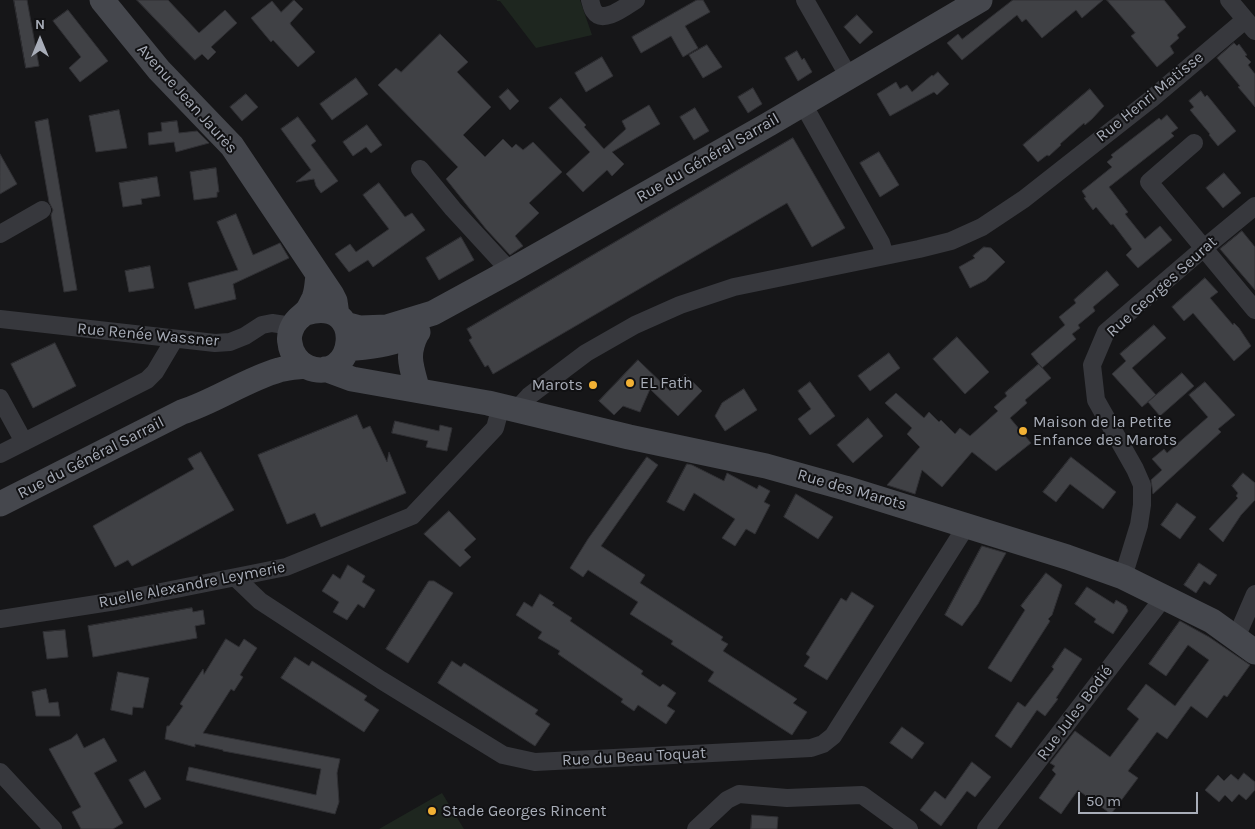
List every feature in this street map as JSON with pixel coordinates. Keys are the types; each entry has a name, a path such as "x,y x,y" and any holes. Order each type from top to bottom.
{"main road":[{"name":"Avenue Jean Jaurès","path":"102,0 159,70 232,146 335,301 341,320"},
{"name":"Rue du Général Sarrail","path":"341,320 360,328 387,327 433,313 803,104 980,0"},
{"path":"296,327 316,310 327,311 341,320 348,333 347,350 341,360 334,366 316,368 298,361 292,353 296,327 316,295 318,275"},
{"name":"Rue du Général Sarrail","path":"422,388 409,356 417,333 433,313"},
{"name":"Rue du Général Sarrail","path":"182,412 199,399 260,366 296,327"},
{"path":"347,350 380,346 417,333"},
{"name":"Rue des Marots","path":"347,350 355,365 422,388 628,437 766,466 967,524 1068,557 1123,577 1164,597 1212,621 1245,645"},
{"name":"Rue du Général Sarrail","path":"0,504 182,412 201,406 256,378 280,369 316,368"},
{"name":"Rue des Marots","path":"316,368 367,382 422,388"}],"street":[{"path":"590,0 594,12 606,17 636,0"},
{"path":"806,0 849,77"},
{"path":"1229,0 1251,23"},
{"name":"Rue Henri Matisse","path":"509,408 586,353 635,325 702,298 734,286 951,241 982,228 1024,199 1251,23"},
{"path":"803,104 881,243 885,256"},
{"path":"1194,143 1149,182 1255,310"},
{"path":"420,169 453,209 510,271"},
{"path":"0,234 42,210"},
{"name":"Rue Georges Seurat","path":"1123,577 1139,525 1142,485 1136,469 1096,400 1092,364 1106,332 1204,248 1253,212"},
{"name":"Rue Renée Wassner","path":"0,319 174,340 215,343 230,342 245,336 262,325 272,323 296,327"},
{"path":"0,454 147,380 155,372 174,340"},
{"path":"0,398 24,442"},
{"name":"Ruelle Alexandre Leymerie","path":"0,619 110,602 286,567 412,516 495,428 509,408"},
{"name":"Rue du Beau Toquat","path":"236,578 260,601 381,680 503,755 535,762 811,748 823,744 833,736 967,524"},
{"path":"1245,645 1255,594"},
{"name":"Rue Jules Bodié","path":"986,829 1164,597"},
{"path":"0,772 48,823"},
{"path":"696,829 726,800 739,794 787,798 862,795 909,829"}],"shaded area":[{"path":"497,0 580,0 592,35 536,48 500,1"},
{"name":"Stade Georges Rincent","path":"442,793 464,829 379,829"}],"building":[{"path":"14,0 27,0 39,66 26,68"},
{"path":"137,0 168,0 199,33 225,10 237,23 211,47 216,52 208,60 202,54 195,60"},
{"path":"294,0 303,9 290,23 315,52 298,67 273,40 271,42 251,18 272,1 281,12"},
{"path":"697,0 703,0 710,12 685,26 698,48 683,57 671,36 641,53 632,37"},
{"path":"1013,0 1103,0 1082,18 1076,10 1042,38 1026,19 1022,22 1017,15 962,60 947,43 958,34 962,39"},
{"path":"1107,0 1164,0 1186,27 1177,35 1179,38 1170,46 1174,53 1157,67 1131,36 1135,33"},
{"path":"68,10 108,61 80,82 69,68 81,57 53,21"},
{"path":"857,15 873,32 860,44 844,27"},
{"path":"440,34 468,62 457,72 491,107 463,135 485,157 503,139 512,148 516,144 523,150 533,142 562,172 529,203 539,213 515,236 523,246 510,255 486,229 446,179 458,167 378,85 396,68 401,72"},
{"path":"1234,43 1237,46 1239,44 1247,55 1245,56 1251,62 1248,65 1255,74 1255,107 1217,58"},
{"path":"707,45 722,67 703,78 689,55"},
{"path":"797,51 802,60 804,58 812,72 798,81 785,58"},
{"path":"602,57 613,76 586,92 575,73"},
{"path":"938,72 949,84 937,95 934,92 890,116 877,94 896,82 900,89 907,85 912,92"},
{"path":"356,78 368,94 332,120 320,104"},
{"path":"753,88 762,104 748,113 738,97"},
{"path":"508,89 519,101 510,110 499,97"},
{"path":"1090,89 1104,106 1092,119 1085,125 1084,123 1049,156 1047,155 1038,162 1023,145"},
{"path":"1201,91 1205,97 1207,95 1236,131 1218,146 1190,110 1194,107 1189,101"},
{"path":"246,94 258,107 242,121 230,107"},
{"path":"561,98 586,125 584,127 604,149 626,129 622,121 649,105 660,124 612,152 624,164 612,176 607,170 583,192 566,174 590,152 549,108"},
{"path":"695,108 709,131 694,140 680,117"},
{"path":"119,110 127,148 96,152 89,116"},
{"path":"1167,115 1178,128 1171,133 1174,136 1109,187 1128,212 1125,214 1145,239 1160,226 1172,240 1138,268 1126,255 1132,249 1113,224 1111,225 1096,207 1093,210 1084,198 1086,197 1082,191 1112,167 1107,162 1113,157 1111,155 1159,118 1161,120"},
{"path":"298,117 316,141 311,145 338,181 321,193 314,179 296,182 311,170 281,129"},
{"path":"48,119 77,290 64,292 51,215 53,210 49,202 35,122"},
{"path":"177,121 179,133 197,131 209,143 176,152 174,142 149,145 148,133 162,131 161,123"},
{"path":"367,125 382,145 371,153 366,147 353,156 343,142"},
{"path":"793,138 845,228 812,247 787,203 493,374 488,365 485,367 469,340 472,338 467,329"},
{"path":"879,152 899,185 880,197 860,163"},
{"path":"0,154 17,184 0,194"},
{"path":"216,168 219,192 217,192 217,197 194,200 190,172"},
{"path":"1224,173 1241,193 1223,208 1206,188"},
{"path":"157,177 160,196 141,199 142,204 123,207 119,183"},
{"path":"379,183 405,217 412,213 425,230 373,267 368,260 349,272 335,254 350,244 356,252 389,229 363,195"},
{"path":"236,214 253,255 280,243 289,258 233,284 236,299 195,309 188,283 238,270 217,222"},
{"path":"1242,231 1255,247 1255,290 1220,249"},
{"path":"461,237 474,260 439,280 426,258"},
{"path":"984,247 991,248 1005,262 986,280 970,288 959,267 975,258 973,256"},
{"path":"150,266 154,288 129,292 125,271"},
{"path":"1107,271 1119,285 1093,307 1095,311 1078,325 1080,328 1072,334 1076,339 1042,368 1031,354 1065,325 1059,317 1076,303 1074,300"},
{"path":"1205,278 1218,292 1210,298 1233,325 1234,323 1239,328 1251,346 1234,361 1193,313 1184,321 1172,307"},
{"path":"1154,325 1166,338 1132,368 1156,395 1142,407 1112,374 1126,361 1120,354"},
{"path":"957,337 989,372 965,394 933,359"},
{"path":"55,343 76,386 33,408 11,364"},
{"path":"889,353 900,368 870,391 858,376"},
{"path":"638,360 670,391 685,374 702,391 678,416 650,389 640,412 623,406 614,415 599,401"},
{"path":"1039,364 1051,378 1025,400 1027,403 1010,418 1031,443 996,471 972,452 942,487 922,470 915,494 887,485 920,447 907,434 912,428 885,403 896,393 924,418 929,412 939,422 941,420 955,434 960,428 970,436 998,411 994,407 1007,396 1005,393"},
{"path":"1182,373 1194,386 1160,416 1148,402"},
{"path":"810,382 835,416 810,435 798,419 811,409 798,391"},
{"path":"1205,382 1235,415 1218,429 1221,432 1153,494 1151,480 1162,470 1152,459 1164,449 1167,453 1208,417 1189,395"},
{"path":"744,389 757,410 725,431 715,416 722,403"},
{"path":"357,415 363,429 370,426 387,462 389,452 406,493 321,527 315,513 287,524 258,455"},
{"path":"868,418 883,436 853,463 837,445"},
{"path":"395,421 439,431 440,425 452,428 447,451 426,447 428,441 392,433"},
{"path":"201,452 234,510 132,566 128,560 115,567 93,526 194,469 188,459"},
{"path":"647,457 658,465 601,546 645,575 640,583 723,637 721,640 728,644 723,651 797,699 793,703 807,712 792,735 708,681 714,672 671,644 673,641 630,614 638,602 588,570 583,577 570,568 588,539"},
{"path":"1071,457 1116,492 1103,509 1070,484 1056,502 1043,492"},
{"path":"687,464 724,481 727,473 757,489 759,485 770,491 764,502 770,505 755,534 746,529 735,546 722,538 735,519 694,493 684,511 667,502"},
{"path":"1243,473 1255,483 1255,500 1241,515 1223,542 1209,529 1238,498 1236,496 1238,493 1232,486"},
{"path":"796,494 833,517 818,539 784,517"},
{"path":"1177,503 1196,517 1180,539 1161,525"},
{"path":"449,511 476,539 464,550 471,557 460,567 424,534"},
{"path":"982,546 1006,553 978,604 962,626 945,615"},
{"path":"1199,563 1217,575 1210,585 1204,581 1196,593 1184,585"},
{"path":"348,565 365,576 362,582 375,590 364,608 358,604 347,620 333,612 339,602 322,591 333,574 340,579"},
{"path":"1046,573 1062,585 1052,615 1048,619 1050,621 1011,682 988,668 1025,610 1021,606"},
{"path":"429,581 434,581 453,593 408,663 386,649"},
{"path":"1087,587 1114,604 1116,600 1126,606 1128,611 1113,634 1094,622 1096,619 1075,604"},
{"path":"852,592 874,606 827,680 804,666 810,657 806,654 841,598 846,601"},
{"path":"540,594 554,603 552,605 572,618 570,621 643,671 641,674 660,687 663,684 676,693 667,706 675,711 666,724 638,705 634,711 621,702 623,699 558,654 560,651 538,638 542,632 516,615 524,602 532,607"},
{"path":"192,608 193,612 203,610 205,624 195,626 197,638 93,657 88,626"},
{"path":"1180,621 1209,637 1250,665 1227,697 1224,695 1207,718 1191,706 1167,739 1157,732 1128,771 1138,778 1111,814 1078,790 1061,814 1039,798 1056,774 1052,770 1055,766 1050,763 1075,731 1110,757 1139,719 1127,709 1146,684 1175,706 1209,660 1188,645 1166,676 1149,664"},
{"path":"65,630 68,657 47,659 43,632"},
{"path":"226,639 239,647 244,639 257,648 240,675 243,677 234,691 231,689 203,733 340,759 337,773 339,802 335,814 186,780 189,767 316,795 321,769 195,744 195,747 165,739 167,726 169,726 183,706 180,704 203,669 204,674"},
{"path":"1065,648 1082,659 1056,698 1058,699 1045,716 1037,710 1011,748 995,736 1018,702 1025,707 1054,669 1052,667"},
{"path":"295,657 309,666 312,661 367,696 364,700 379,710 364,732 281,678"},
{"path":"452,661 461,667 464,663 538,710 535,714 550,724 535,746 438,683"},
{"path":"118,672 149,678 143,708 133,707 132,715 111,710"},
{"path":"46,689 49,703 58,702 60,716 36,716 32,692"},
{"path":"902,727 924,743 912,759 890,743"},
{"path":"77,734 84,748 104,738 117,761 94,773 123,823 113,829 81,829 72,812 81,807 49,749 71,739"},
{"path":"972,762 991,777 975,797 967,791 941,826 920,810 935,791 945,799"},
{"path":"145,771 161,799 145,808 129,780"},
{"path":"1244,773 1255,782 1255,790 1246,800 1239,794 1232,802 1225,795 1219,802 1205,790 1218,775 1224,781 1231,774 1238,780"},
{"path":"752,815 778,817 777,829 751,829"}],"place":[{"name":"EL Fath","path":"630,383"},
{"name":"Marots","path":"593,385"},
{"name":"Maison de la Petite Enfance des Marots","path":"1023,431"},
{"name":"Stade Georges Rincent","path":"432,811"}]}
